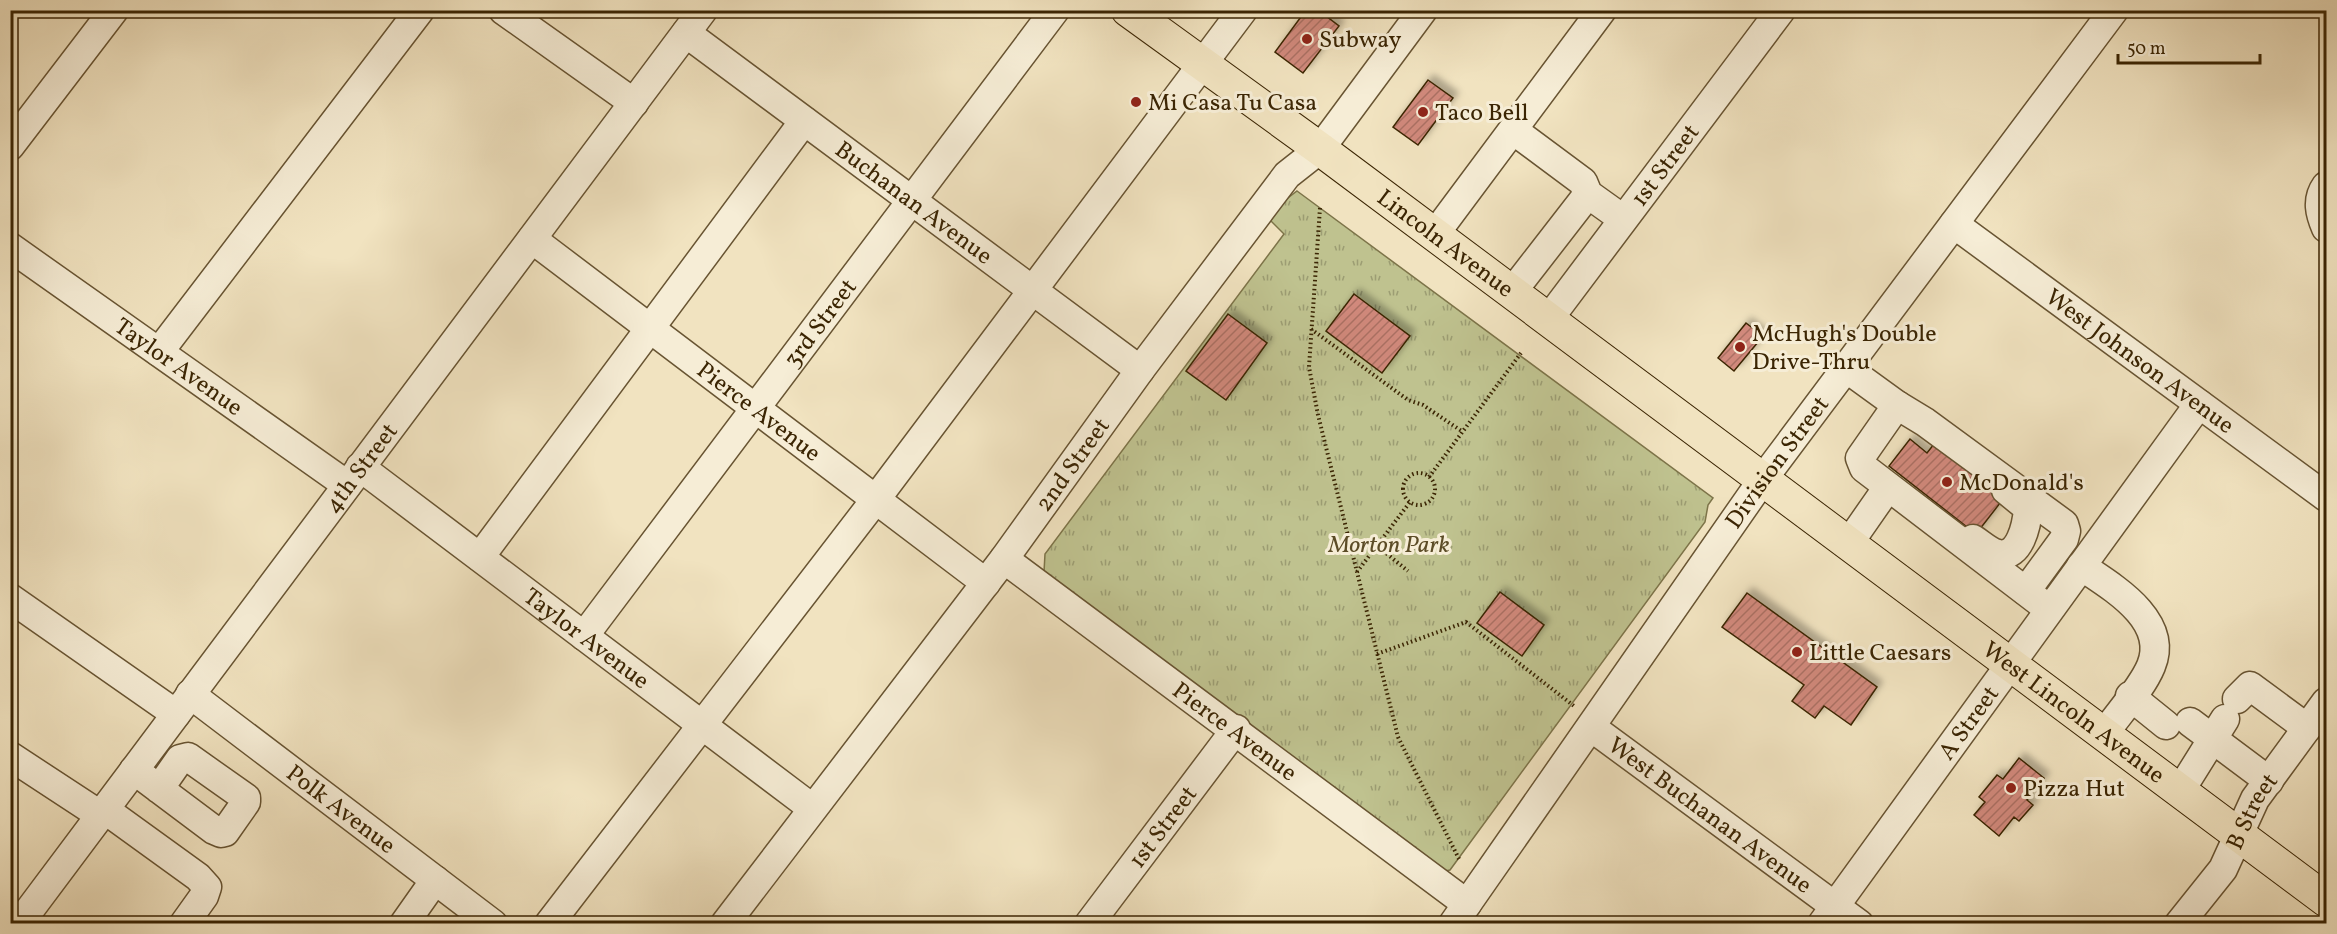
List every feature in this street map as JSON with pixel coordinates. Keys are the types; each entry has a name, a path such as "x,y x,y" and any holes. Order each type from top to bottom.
{"main road":[{"name":"Lincoln Avenue","path":"1128,10 1320,149 1763,479"},
{"name":"West Lincoln Avenue","path":"1763,479 2326,900"}],"street":[{"path":"10,146 114,10"},
{"path":"159,352 420,10"},
{"path":"503,10 634,103"},
{"name":"4th Street","path":"19,924 703,10"},
{"name":"3rd Street","path":"584,636 1055,10"},
{"path":"549,924 700,723 876,499 1243,10"},
{"name":"2nd Street","path":"725,924 1004,559 1140,370 1287,175 1320,149 1423,10"},
{"path":"1435,234 1460,200 1517,134 1602,10"},
{"name":"1st Street","path":"1548,320 1781,10"},
{"name":"Division Street","path":"1460,914 1582,717 2114,10"},
{"name":"Buchanan Avenue","path":"686,33 1140,370"},
{"path":"480,557 804,121"},
{"path":"1517,134 1583,182 1588,194 1623,219"},
{"path":"2326,186 2319,211 2326,228"},
{"path":"1512,292 1588,194"},
{"name":"West Johnson Avenue","path":"1954,224 2199,404 2324,490"},
{"name":"Pierce Avenue","path":"532,239 986,582"},
{"name":"Taylor Avenue","path":"10,247 159,352 480,557 812,808"},
{"path":"1846,368 1925,422 2064,524 2066,531 2064,540 2026,591"},
{"name":"A Street","path":"1829,915 2199,404"},
{"path":"1897,405 1860,458 1864,468 2049,609"},
{"path":"1925,422 1939,441 2028,508 2026,524 2016,548 2009,553 1999,554 1941,522 1936,523"},
{"path":"1849,543 1888,487"},
{"name":"Pierce Avenue","path":"1004,559 1236,729 1460,914"},
{"path":"2081,566 2124,596 2144,617 2154,635 2156,647 2151,667 2104,734"},
{"name":"Polk Avenue","path":"10,598 183,704 435,880 493,924"},
{"path":"2130,696 2178,723 2232,711 2307,728"},
{"name":"B Street","path":"2179,924 2223,868 2240,837 2255,799 2326,702"},
{"path":"2232,711 2269,781"},
{"path":"2180,791 2232,711"},
{"name":"West Buchanan Avenue","path":"1582,717 1829,915 1859,924"},
{"name":"1st Street","path":"1089,924 1236,729"},
{"path":"10,756 102,812 198,877 207,888 184,924"},
{"path":"134,770 159,789"},
{"path":"404,924 435,880"}],"path":[{"path":"1320,208 1309,367 1318,415 1398,737 1459,859"},
{"path":"1311,329 1408,400 1423,405 1463,432"},
{"path":"1429,477 1521,353"},
{"path":"1419,473 1429,477 1435,491 1430,501 1420,505 1410,502 1404,494 1406,479 1419,473"},
{"path":"1357,572 1410,502"},
{"path":"1376,545 1408,572"},
{"path":"1377,654 1466,622 1582,717"}],"green space":[{"name":"Morton Park","path":"1297,191 1713,498 1708,505 1705,522 1450,870 1441,872 1044,572 1045,554 1284,234 1269,219 1280,204"}],"building":[{"name":"Subway","path":"1306,10 1318,10 1339,26 1303,73 1275,52"},
{"name":"Taco Bell","path":"1428,80 1453,98 1418,145 1393,127"},
{"path":"1354,294 1410,336 1382,373 1326,331"},
{"path":"1228,314 1267,343 1226,400 1186,371"},
{"name":"McHugh's Double Drive-Thru","path":"1746,323 1763,336 1734,371 1718,358"},
{"name":"McDonald's","path":"1910,439 1927,453 1934,444 2004,498 1976,534 1889,466"},
{"path":"1500,592 1544,625 1522,656 1477,623"},
{"path":"1747,593 1877,687 1851,725 1824,706 1815,718 1792,701 1804,685 1722,627"},
{"name":"Pizza Hut","path":"2019,758 2044,778 2027,800 2033,805 2019,821 2014,817 1999,836 1974,815 1985,802 1979,797 1997,775 2003,779"}],"place":[{"name":"Subway","path":"1307,39"},
{"name":"Mi Casa Tu Casa","path":"1136,102"},
{"name":"Taco Bell","path":"1423,112"},
{"name":"McHugh's Double Drive-Thru","path":"1740,347"},
{"name":"McDonald's","path":"1947,482"},
{"name":"Little Caesars","path":"1797,652"},
{"name":"Pizza Hut","path":"2011,788"}]}
